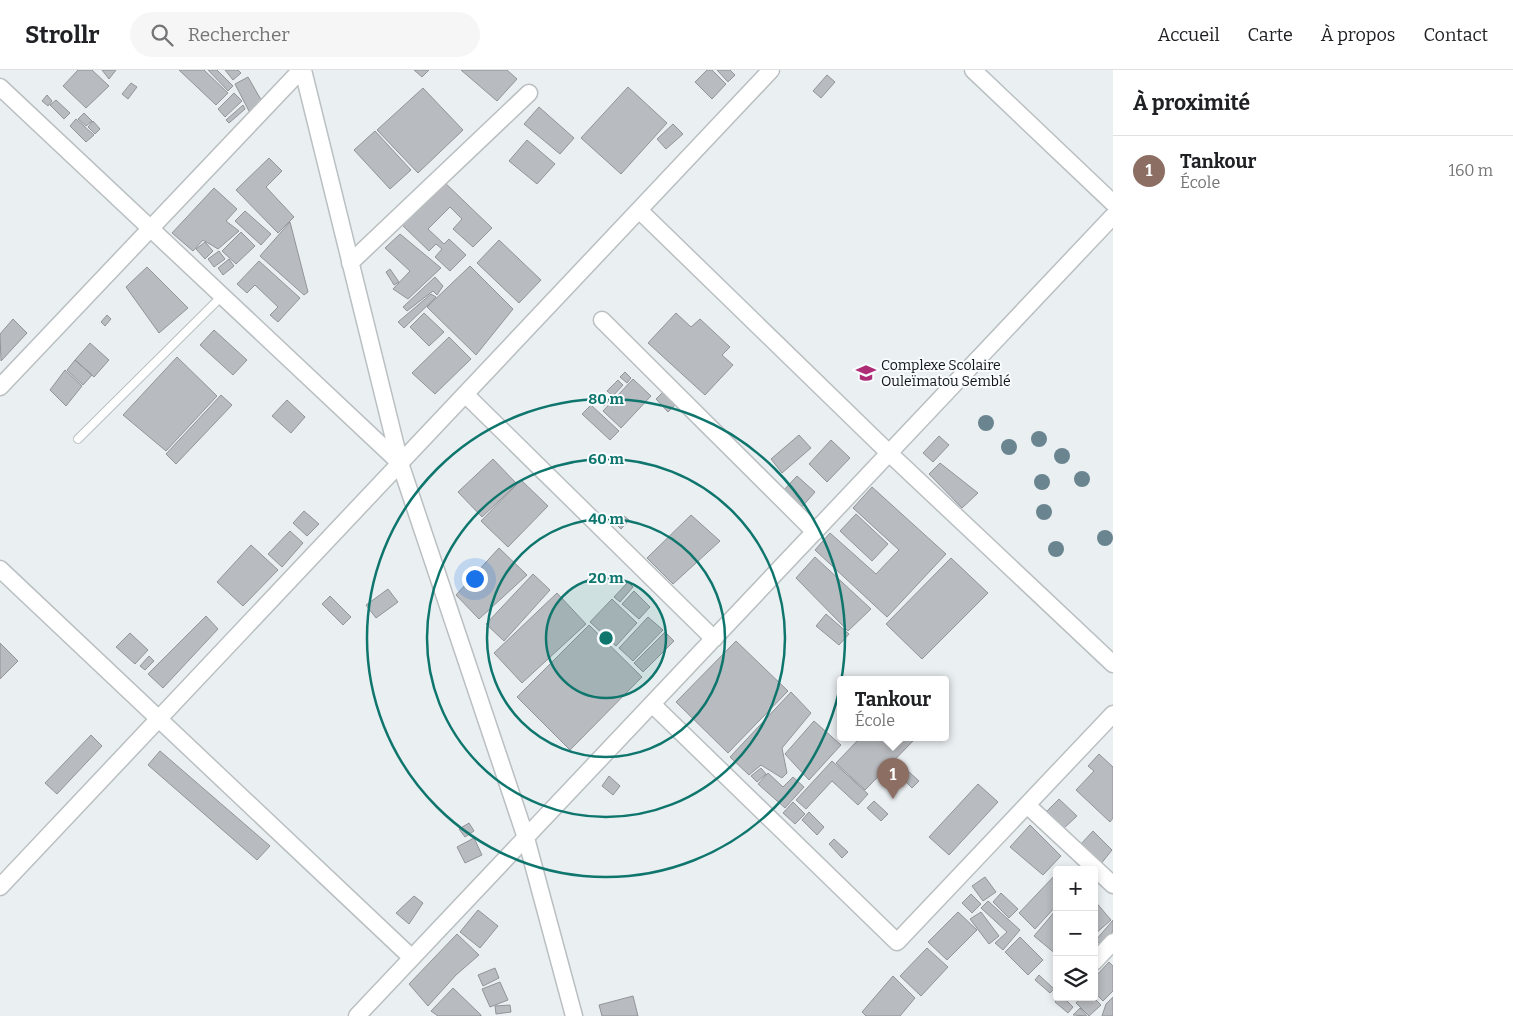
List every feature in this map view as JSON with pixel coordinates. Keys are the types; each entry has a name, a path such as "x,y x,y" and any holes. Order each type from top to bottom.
{"street":[{"path":"0,387 302,70"},
{"path":"302,70 400,463 526,838 574,1016"},
{"path":"0,887 771,70"},
{"path":"973,70 1113,202"},
{"path":"0,88 400,463"},
{"path":"350,263 529,93"},
{"path":"639,210 889,453 1113,664"},
{"path":"357,1016 1113,216"},
{"path":"602,320 815,532"},
{"path":"465,394 714,639"},
{"path":"0,570 412,958"},
{"path":"652,704 898,942 1113,714"},
{"path":"1027,805 1113,885"},
{"path":"1098,958 1113,942"}],"lane":[{"path":"78,439 222,296"}],"building":[{"path":"78,70 92,70 109,86 86,108 63,86"},
{"path":"102,70 116,70 109,79"},
{"path":"179,70 204,70 228,93 216,105"},
{"path":"208,70 217,70 233,86 228,91"},
{"path":"225,70 238,70 241,73 233,80"},
{"path":"414,70 429,70 422,77"},
{"path":"461,70 507,70 517,79 497,101"},
{"path":"707,70 712,70 726,84 712,99 695,82"},
{"path":"717,70 730,70 735,75 728,82"},
{"path":"827,75 835,82 821,98 813,91"},
{"path":"248,77 264,105 250,113 235,84"},
{"path":"131,83 137,87 128,99 122,94"},
{"path":"628,87 667,123 621,174 581,138"},
{"path":"423,88 463,130 418,173 377,130"},
{"path":"234,93 242,101 225,117 218,109"},
{"path":"47,95 52,101 48,106 42,101"},
{"path":"56,100 70,113 64,119 50,105"},
{"path":"243,105 245,109 229,123 226,120"},
{"path":"539,107 574,138 560,154 524,124"},
{"path":"84,113 92,121 86,126 78,119"},
{"path":"76,119 94,135 86,142 70,126"},
{"path":"93,121 100,129 95,134 88,127"},
{"path":"673,124 683,134 666,149 657,139"},
{"path":"375,131 411,170 390,189 354,150"},
{"path":"527,140 555,164 537,184 509,161"},
{"path":"269,158 282,171 266,187 294,217 278,233 236,190"},
{"path":"442,180 492,228 473,247 453,229 462,219 450,207 428,229 444,244 449,239 466,255 450,271 435,257 442,249 436,244 429,251 400,223"},
{"path":"214,188 237,209 226,221 239,231 218,249 203,240 193,251 172,233"},
{"path":"245,211 271,234 261,245 235,221"},
{"path":"290,222 308,292 304,295 260,256"},
{"path":"241,232 255,246 236,264 222,251"},
{"path":"400,234 441,268 408,299 393,289 410,271 385,248"},
{"path":"499,240 541,280 519,303 477,263"},
{"path":"205,242 213,251 205,259 196,249"},
{"path":"219,251 225,259 214,267 208,259"},
{"path":"229,259 234,266 223,275 218,268"},
{"path":"259,261 300,298 278,322 270,315 278,307 255,285 247,293 237,284"},
{"path":"470,266 513,309 476,355 427,307"},
{"path":"147,267 188,308 159,333 126,287"},
{"path":"390,269 399,282 394,285 386,272"},
{"path":"435,277 443,286 437,295 433,291 407,311 403,307"},
{"path":"431,294 436,297 404,328 398,322"},
{"path":"424,313 444,332 429,346 410,327"},
{"path":"676,313 691,327 700,319 730,347 722,355 733,365 705,395 648,343"},
{"path":"107,315 111,319 105,326 101,322"},
{"path":"13,319 27,333 1,361 0,334"},
{"path":"214,330 247,360 233,375 200,345"},
{"path":"449,337 471,359 435,394 412,373"},
{"path":"90,343 109,360 94,377 75,360"},
{"path":"177,357 217,396 166,451 123,415"},
{"path":"75,360 92,375 83,385 67,370"},
{"path":"65,370 82,386 66,406 50,390"},
{"path":"625,372 631,378 627,383 620,377"},
{"path":"633,379 651,396 621,428 603,411"},
{"path":"618,380 623,385 613,396 607,391"},
{"path":"666,389 679,401 668,412 656,399"},
{"path":"603,393 610,400 604,406 597,400"},
{"path":"221,395 232,405 176,464 166,454"},
{"path":"287,400 305,417 291,433 272,416"},
{"path":"591,405 619,431 610,440 582,414"},
{"path":"799,435 811,448 782,473 771,459"},
{"path":"939,436 949,445 933,462 923,453"},
{"path":"831,440 850,458 827,482 809,464"},
{"path":"493,459 517,484 482,517 458,492"},
{"path":"940,463 978,493 962,508 929,474"},
{"path":"797,476 815,492 801,508 782,492"},
{"path":"521,480 548,506 508,547 481,521"},
{"path":"872,487 946,554 887,617 815,550 830,533 876,574 899,550 853,508"},
{"path":"304,511 319,524 307,536 293,523"},
{"path":"856,514 888,544 872,561 840,531"},
{"path":"691,515 720,541 673,584 647,558"},
{"path":"624,516 629,520 621,529 617,525"},
{"path":"290,531 303,543 282,567 268,554"},
{"path":"251,545 278,570 243,606 217,582"},
{"path":"499,548 527,575 479,619 456,595"},
{"path":"815,557 871,609 848,631 796,578"},
{"path":"951,558 988,593 922,659 886,624"},
{"path":"533,574 550,590 504,641 486,624"},
{"path":"628,582 633,587 620,602 614,597"},
{"path":"388,589 398,602 376,618 366,605"},
{"path":"634,591 650,607 639,619 622,604"},
{"path":"557,593 586,624 522,683 494,653"},
{"path":"330,596 351,617 343,625 322,604"},
{"path":"612,599 637,623 616,646 590,622"},
{"path":"826,614 849,634 839,645 816,626"},
{"path":"206,616 218,629 163,688 148,674"},
{"path":"648,617 663,630 633,661 619,648"},
{"path":"589,625 642,677 570,750 517,697"},
{"path":"665,632 674,641 643,672 634,663"},
{"path":"130,633 148,650 135,664 116,647"},
{"path":"736,641 788,691 728,753 676,702"},
{"path":"0,643 18,661 0,679"},
{"path":"149,656 154,661 145,670 140,666"},
{"path":"791,692 811,713 782,748 787,773 782,778 761,765 749,775 730,757"},
{"path":"814,721 841,745 809,780 785,754"},
{"path":"91,735 102,746 57,794 45,783"},
{"path":"857,741 913,741 865,790 836,763"},
{"path":"160,751 270,846 257,860 148,765"},
{"path":"1099,754 1113,767 1113,818 1110,822 1076,790 1094,771 1088,766"},
{"path":"832,761 868,794 858,805 832,781 806,809 796,800"},
{"path":"761,768 766,774 757,782 751,776"},
{"path":"908,771 919,781 912,788 901,777"},
{"path":"768,773 783,787 793,777 804,787 785,808 758,784"},
{"path":"609,776 620,786 613,795 602,786"},
{"path":"978,784 998,802 949,855 929,837"},
{"path":"1059,799 1077,816 1063,829 1046,812"},
{"path":"874,801 888,814 881,821 867,808"},
{"path":"793,802 805,814 795,824 783,813"},
{"path":"809,812 824,827 817,835 802,820"},
{"path":"469,823 474,831 465,837 459,829"},
{"path":"1030,825 1061,856 1043,875 1010,847"},
{"path":"1093,831 1112,850 1100,865 1080,845"},
{"path":"474,838 482,855 465,863 457,847"},
{"path":"834,839 848,852 842,858 829,844"},
{"path":"985,877 996,892 983,901 972,886"},
{"path":"1053,877 1053,909 1035,929 1019,913"},
{"path":"1001,893 1018,909 1009,918 993,902"},
{"path":"971,894 981,904 972,913 962,903"},
{"path":"414,896 423,903 409,924 396,913"},
{"path":"988,901 1020,930 1003,950 995,943 1007,932 981,908"},
{"path":"1098,905 1111,920 1098,931"},
{"path":"478,910 498,926 480,948 460,932"},
{"path":"958,912 977,930 947,960 928,942"},
{"path":"981,912 999,936 989,944 970,919"},
{"path":"1053,914 1053,952 1034,936"},
{"path":"1113,920 1113,931 1101,945 1098,942 1098,938"},
{"path":"457,934 479,955 456,975 428,1006 409,984"},
{"path":"1020,937 1043,960 1028,975 1005,952"},
{"path":"927,948 948,967 921,996 900,976"},
{"path":"1109,962 1113,966 1113,991 1103,1001 1098,996 1098,974"},
{"path":"495,968 499,978 483,986 478,975"},
{"path":"1039,975 1053,990 1050,993 1035,980"},
{"path":"893,976 915,998 900,1016 866,1016 862,1012"},
{"path":"500,982 508,1000 490,1007 482,989"},
{"path":"453,988 481,1016 438,1016 431,1011"},
{"path":"633,996 638,1016 602,1016 599,1005"},
{"path":"1113,997 1113,1016 1102,1016 1106,1004"},
{"path":"1067,1001 1073,1007 1068,1013 1055,1002"},
{"path":"1078,1001 1097,1001 1101,1005 1089,1016 1076,1003"},
{"path":"510,1005 511,1012 496,1014 495,1006"},
{"path":"1080,1008 1087,1016 1073,1015"}],"place":[{"name":"Complexe Scolaire Ouleïmatou Semblé","path":"866,373"},
{"name":"Tankour","path":"893,799"}]}
